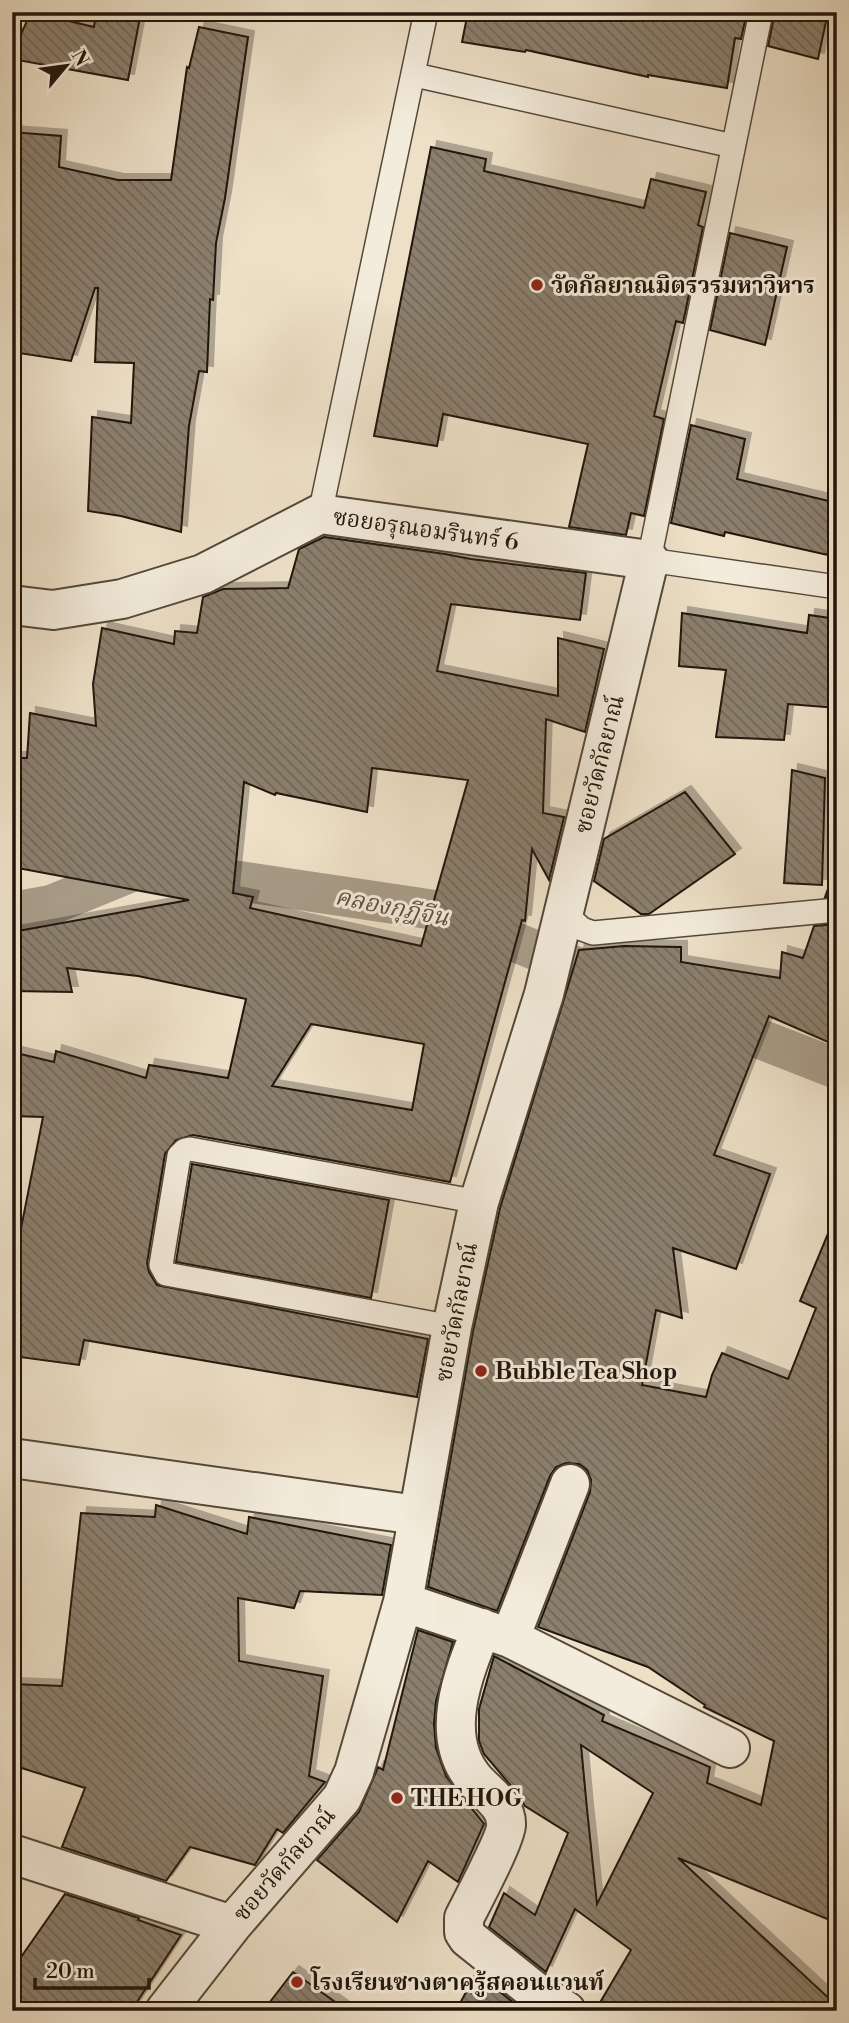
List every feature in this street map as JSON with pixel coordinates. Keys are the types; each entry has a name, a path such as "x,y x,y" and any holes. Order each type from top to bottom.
{"street":[{"name":"ซอยอรุณอมรินทร์ 6","path":"12,604 53,610 122,599 203,574 320,514 649,560"},
{"name":"ซอยวัดกัลยาณ์","path":"165,2011 232,1925 342,1798 354,1772 403,1602 452,1327 479,1202 544,994 649,560"},
{"path":"12,1458 417,1516"},
{"path":"566,2011 537,1993 464,1932 464,1918 507,1828 502,1808 474,1779 463,1760 457,1737 457,1702 462,1677 496,1633 570,1485"},
{"path":"403,1602 496,1633 730,1748"},
{"path":"12,1854 232,1925"}],"lane":[{"path":"320,514 415,75 426,12"},
{"path":"761,12 649,560 837,587"},
{"path":"415,75 733,146"},
{"path":"562,918 593,933 837,910"},
{"path":"452,1327 166,1274 161,1265 179,1156 185,1150 191,1149 479,1202"}],"building":[{"path":"31,12 94,27 96,12 141,12 128,80 12,59"},
{"path":"468,12 638,12 675,19 677,12 747,12 741,39 735,38 727,88 648,77 526,50 525,52 462,42"},
{"path":"775,12 828,12 818,59 768,46"},
{"path":"199,27 248,37 216,243 207,372 199,371 189,426 181,532 121,516 88,511 92,417 131,423 134,363 95,362 98,288 95,288 71,361 12,352 12,132 61,136 59,167 118,180 171,180 187,67 189,68"},
{"path":"431,147 486,159 484,171 644,208 651,179 706,192 698,225 703,227 683,323 676,321 654,416 664,419 644,516 631,513 626,535 569,527 588,444 443,414 437,446 374,436"},
{"path":"730,233 787,247 765,345 710,330"},
{"path":"691,425 745,439 737,479 837,503 837,557 725,532 724,536 671,523"},
{"path":"324,537 586,573 580,620 451,604 437,671 558,696 558,638 604,649 585,732 546,719 543,813 564,817 549,880 532,849 525,921 522,920 450,1182 193,1135 176,1140 165,1154 147,1263 157,1285 428,1339 417,1397 84,1340 79,1365 12,1356 12,1274 43,1117 12,1116 12,1052 54,1062 56,1051 146,1078 149,1065 228,1078 246,999 138,976 67,968 72,992 12,991 12,932 189,900 12,867 12,758 27,758 30,713 96,726 93,684 102,628 174,644 175,631 197,633 203,597 223,589 288,588 299,549","holes":["372,768 468,780 421,946 250,908 253,897 233,893 244,782 275,795 276,793 367,812","311,1024 424,1044 412,1110 272,1086"]},
{"path":"682,613 807,633 809,615 837,619 837,708 788,704 784,740 716,737 726,670 679,666"},
{"path":"792,770 825,778 822,885 784,883"},
{"path":"685,792 735,854 649,914 641,914 594,881 604,839"},
{"path":"833,875 837,876 837,896 825,897"},
{"path":"837,924 837,1046 769,1016 714,1155 770,1174 736,1269 673,1248 682,1318 656,1310 642,1385 706,1397 722,1353 788,1379 816,1308 800,1301 837,1212 837,1923 678,1858 837,2006 837,2011 595,2011 631,1950 575,1909 546,1972 489,1927 504,1893 535,1915 568,1833 525,1806 484,1754 479,1741 479,1709 494,1656 604,1715 602,1721 710,1767 707,1783 761,1805 774,1741 704,1707 705,1705 648,1667 538,1627 590,1492 591,1480 587,1470 579,1464 566,1463 556,1467 550,1476 497,1611 428,1587 473,1331 500,1208 579,950 624,946 681,947 681,962 780,978 782,952 803,958 814,926","holes":["581,1745 653,1793 597,1904"]},
{"path":"192,1164 389,1200 371,1298 176,1262"},
{"path":"156,1505 247,1534 249,1517 391,1545 382,1595 300,1591 294,1608 238,1598 239,1661 323,1676 309,1776 325,1782 283,1833 277,1829 255,1865 190,1847 166,1881 62,1847 85,1788 12,1765 12,1684 62,1686 81,1513 155,1517"},
{"path":"418,1630 453,1642 436,1701 436,1748 446,1776 484,1824 458,1882 428,1861 397,1922 317,1860 359,1812 378,1767 383,1770"},
{"path":"65,1894 181,1935 131,2011 12,2011 12,1970"},
{"path":"293,1972 348,2011 263,2011"},
{"path":"476,1973 523,2010 524,2011 456,2011"}],"waterway":[{"name":"คลองกุฎีจีน","path":"12,912 51,905 144,867 435,910 625,986"},
{"name":"คลองกุฎีจีน","path":"709,1019 837,1069"}],"place":[{"name":"วัดกัลยาณมิตรวรมหาวิหาร","path":"537,285"},
{"name":"Bubble Tea Shop","path":"481,1371"},
{"name":"THE HOG","path":"397,1798"},
{"name":"โรงเรียนซางตาครู้สคอนแวนท์","path":"297,1982"}]}
